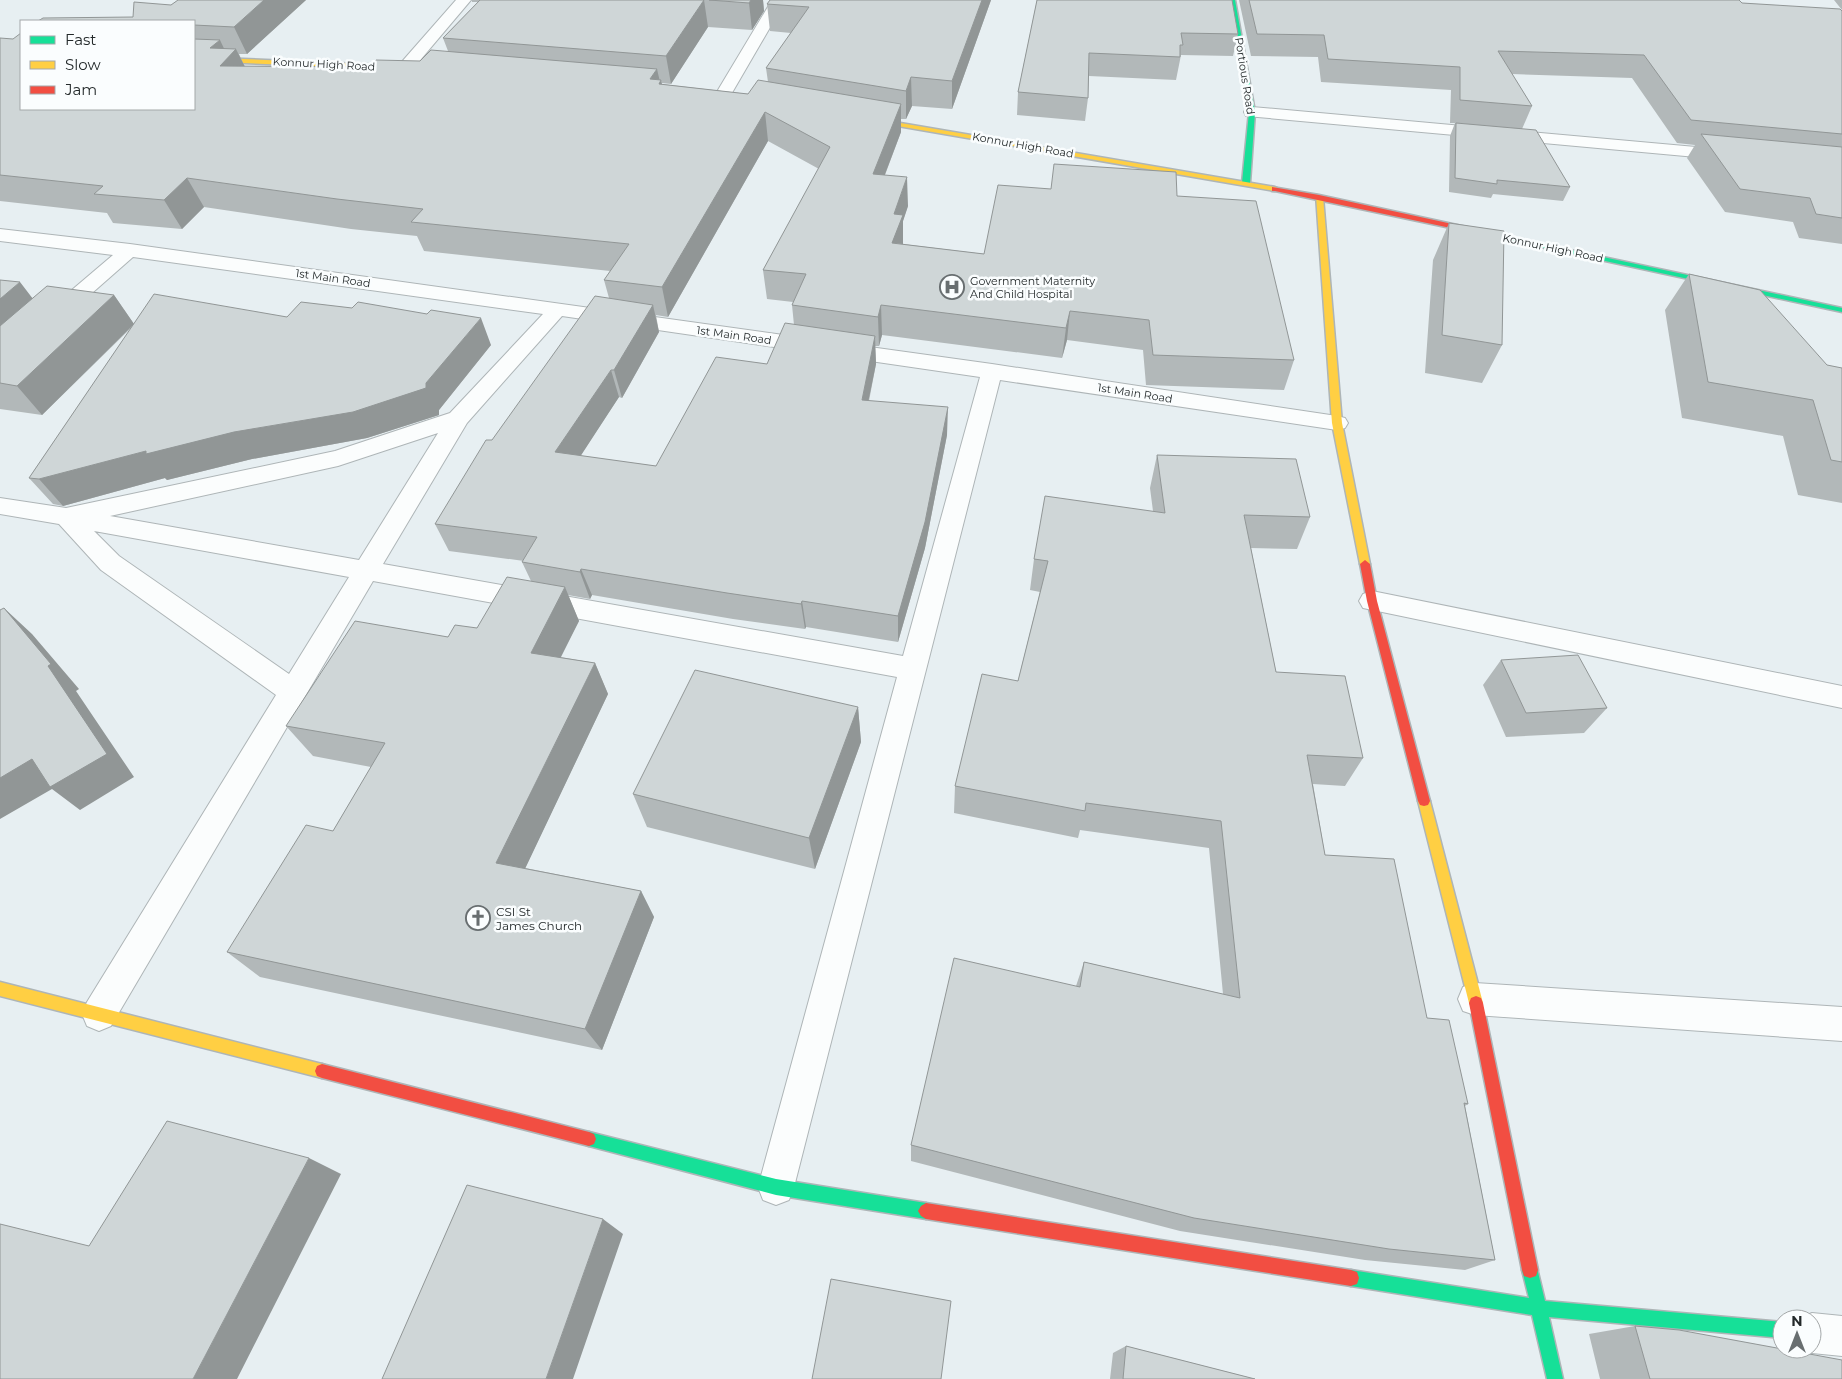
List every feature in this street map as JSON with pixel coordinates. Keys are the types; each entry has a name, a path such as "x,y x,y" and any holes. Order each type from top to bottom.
{"street":[{"path":"410,68 464,0"},
{"name":"Portious Road","path":"1232,0 1252,112 1246,183"},
{"path":"757,4 778,3"},
{"path":"723,95 778,3"},
{"name":"Konnur High Road","path":"195,58 410,68"},
{"path":"1252,112 1744,157"},
{"name":"Konnur High Road","path":"851,116 1319,197 1842,310"},
{"path":"1319,197 1337,423 1372,601 1475,999 1538,1308 1555,1379"},
{"name":"1st Main Road","path":"0,235 130,250 992,371 1337,423"},
{"path":"0,362 130,250"},
{"path":"99,1014 458,418 557,310"},
{"path":"776,1187 992,371"},
{"path":"66,517 338,458 458,418"},
{"path":"0,506 914,669"},
{"path":"66,517 110,563 293,692"},
{"path":"1372,601 1842,696"},
{"path":"0,989 776,1187 1538,1308 1772,1329"},
{"path":"1475,999 1842,1024"},
{"path":"1822,1334 1842,1336"}],"building":[{"path":"178,0 264,0 234,27 195,25 195,20 40,20 43,18 133,17 134,2 171,5"},
{"path":"480,0 704,0 666,56 443,38"},
{"path":"709,0 751,0 749,3"},
{"path":"770,0 982,0 952,81 911,77 906,91 766,68 809,7 767,4"},
{"path":"1037,0 1232,0 1238,34 1181,33 1183,45 1180,45 1180,57 1089,53 1088,98 1018,92"},
{"path":"1249,0 1739,0 1742,3 1840,9 1842,11 1842,134 1691,120 1644,55 1498,51 1532,106 1460,100 1460,67 1328,59 1324,35 1257,34"},
{"path":"20,34 20,110 195,110 195,39 220,40 210,48 236,49 220,66 370,67 376,60 420,61 431,50 657,69 650,79 661,80 659,84 748,94 758,80 901,104 873,174 907,177 894,214 903,215 892,243 984,254 998,185 1051,189 1054,164 1176,172 1177,196 1256,201 1294,360 1153,355 1149,320 1070,311 1066,328 881,305 878,317 792,305 806,274 763,270 830,147 765,112 662,287 604,280 629,244 411,222 423,209 187,178 164,200 94,194 103,186 0,175 0,38 13,39"},
{"path":"1456,123 1536,130 1570,187 1497,180 1497,184 1455,178"},
{"path":"1701,134 1842,147 1842,218 1816,214 1810,198 1740,189"},
{"path":"1449,223 1504,231 1502,345 1442,335"},
{"path":"1689,274 1760,290 1827,365 1842,368 1842,462 1831,460 1813,400 1708,382"},
{"path":"0,280 20,282 0,299"},
{"path":"47,286 114,295 17,386 0,383 0,326"},
{"path":"154,294 287,317 301,302 352,308 358,302 427,314 431,310 481,318 426,383 426,388 353,412 234,432 146,454 146,451 39,479 29,478"},
{"path":"595,296 653,305 614,370 611,370 555,452 656,466 716,357 767,364 785,323 875,336 862,400 948,407 925,522 898,616 802,601 801,604 581,569 580,572 522,562 537,537 435,524 486,440 492,440"},
{"path":"1157,455 1296,459 1310,517 1244,515 1276,672 1345,676 1363,758 1307,755 1325,855 1394,859 1427,1018 1449,1020 1468,1104 1464,1103 1495,1260 1389,1249 1194,1218 911,1145 954,958 1080,987 1084,962 1240,998 1221,821 1086,803 1085,811 955,786 982,674 1018,681 1048,561 1034,559 1045,496 1165,513"},
{"path":"507,577 565,587 531,653 595,663 496,863 641,891 585,1029 227,952 306,825 333,831 385,743 286,726 355,621 448,637 455,625 477,628"},
{"path":"4,608 51,664 48,666 107,754 50,787 32,759 0,778 0,610"},
{"path":"1578,655 1607,708 1526,713 1501,660"},
{"path":"695,670 858,707 809,838 633,794"},
{"path":"167,1121 309,1158 193,1379 0,1379 0,1224 89,1246"},
{"path":"467,1185 603,1219 546,1379 382,1379"},
{"path":"831,1279 951,1301 941,1379 812,1379"},
{"path":"1635,1326 1679,1330 1772,1347 1772,1359 1822,1359 1822,1356 1842,1360 1842,1379 1650,1379"},
{"path":"1126,1346 1255,1379 1123,1379"}],"traffic: fast":[{"path":"1232,0 1252,112 1246,183"},
{"path":"1503,237 1842,310"},
{"path":"589,1139 776,1187 926,1211"},
{"path":"1530,1270 1555,1379"},
{"path":"1351,1278 1538,1308 1772,1329"}],"traffic: slow":[{"path":"195,59 407,68"},
{"path":"865,119 1275,189"},
{"path":"1319,197 1337,423 1365,564"},
{"path":"1424,801 1476,1003"},
{"path":"0,989 322,1071"}],"traffic: jam":[{"path":"1275,189 1503,237"},
{"path":"1365,564 1372,601 1424,801"},
{"path":"1476,1003 1530,1270"},
{"path":"322,1071 589,1139"},
{"path":"926,1211 1351,1278"}],"place":[{"name":"Government Maternity And Child Hospital","path":"952,287"},
{"name":"CSI St James Church","path":"478,918"}]}
